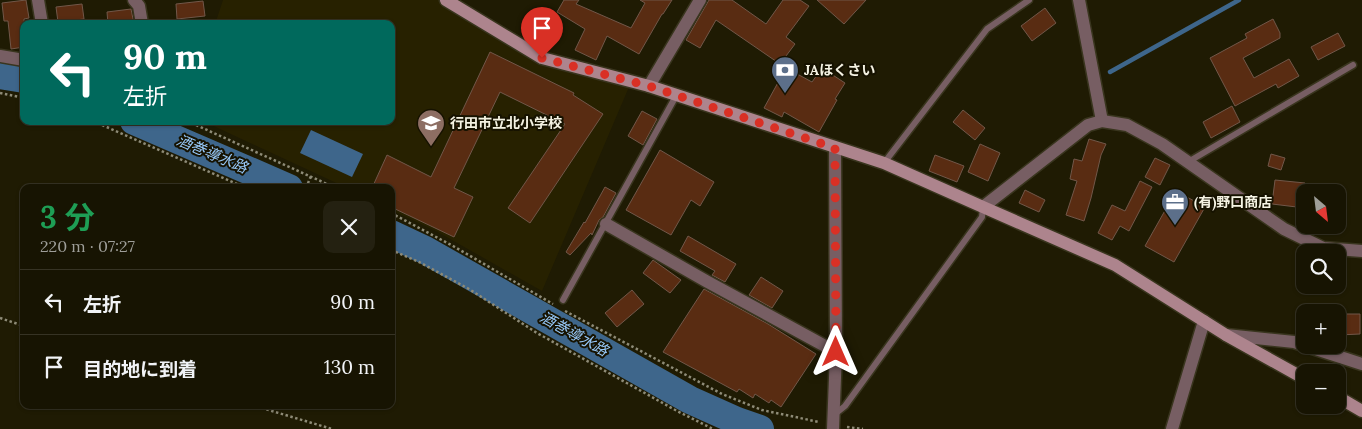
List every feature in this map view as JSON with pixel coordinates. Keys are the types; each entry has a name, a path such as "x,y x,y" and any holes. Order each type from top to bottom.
{"street":[{"path":"38,0 41,20"},
{"path":"134,0 139,6 141,20"},
{"path":"446,0 542,58 649,86 884,163 983,206 1115,265 1226,335 1296,374"},
{"path":"649,86 700,0"},
{"path":"1079,0 1102,121"},
{"path":"0,56 20,59"},
{"path":"983,206 1088,125 1102,121 1127,124 1162,144 1284,229 1323,248 1362,251"},
{"path":"833,424 836,352 835,148"},
{"path":"606,224 836,352"},
{"path":"1172,429 1204,321"},
{"path":"1226,335 1294,342 1362,364"},
{"path":"1346,402 1362,411"}],"lane":[{"path":"884,163 987,29 1029,0"},
{"path":"1187,162 1353,65"},
{"path":"563,300 676,96"},
{"path":"833,424 982,217 983,206"}],"path":[{"path":"0,93 20,97"},
{"path":"102,125 237,184"},
{"path":"196,125 328,184"},
{"path":"307,184 311,176"},
{"path":"395,216 453,246 604,333 722,394 762,410 794,418 833,424"},
{"path":"395,252 419,262 469,289 537,332 677,411 714,429"},
{"path":"0,318 20,325"},
{"path":"265,409 332,429"}],"shaded area":[{"name":"行田市立北小学校","path":"223,0 440,0 546,62 629,87 542,291 436,231 395,212 395,184 339,184 212,125 395,125 395,20 216,20"}],"water":[{"path":"311,130 363,154 352,177 300,153"}],"building":[{"path":"26,0 29,18 20,20 20,48 11,49 8,21 4,21 2,3"},
{"path":"564,0 579,0 576,4 631,28 645,3 640,0 672,0 639,54 607,36 596,60 575,50 585,29 557,12"},
{"path":"709,0 732,0 766,24 783,0 800,0 809,6 786,37 795,44 780,64 716,20 700,48 686,40"},
{"path":"817,0 866,0 844,24"},
{"path":"203,1 205,16 177,19 176,4"},
{"path":"82,4 84,19 58,20 56,7"},
{"path":"1045,8 1056,23 1032,41 1021,26"},
{"path":"131,9 133,20 108,20 107,12"},
{"path":"1273,19 1280,33 1280,38 1243,58 1254,78 1289,59 1299,76 1278,88 1276,84 1235,106 1210,58 1247,38 1245,34"},
{"path":"1338,33 1345,46 1318,60 1311,47"},
{"path":"490,52 574,93 573,95 603,114 530,223 508,208 565,124 500,92 454,188 473,197 454,237 395,209 395,184 374,184 387,155 431,177"},
{"path":"786,68 812,82 822,68 845,83 819,132 784,112 782,117 764,108"},
{"path":"1232,106 1240,122 1211,138 1203,122"},
{"path":"963,110 985,128 975,140 953,122"},
{"path":"642,111 657,119 643,145 628,136"},
{"path":"1089,139 1106,144 1101,155 1084,221 1066,215 1077,181 1070,179 1074,159 1082,161"},
{"path":"980,144 1000,153 988,181 968,172"},
{"path":"660,150 714,182 700,206 691,200 671,235 626,210"},
{"path":"1271,154 1285,158 1281,170 1268,166"},
{"path":"935,155 964,166 957,182 929,171"},
{"path":"1155,158 1170,165 1160,185 1145,177"},
{"path":"1275,180 1305,183 1296,184 1296,207 1272,204"},
{"path":"1140,181 1152,187 1129,231 1120,226 1112,240 1098,233 1112,205 1125,211"},
{"path":"605,187 616,193 592,235 591,233 570,255 566,252"},
{"path":"1025,190 1045,200 1039,212 1019,203"},
{"name":"(有)野口商店","path":"1176,191 1205,207 1174,262 1145,246"},
{"path":"688,236 736,264 725,282 712,275 715,271 680,251"},
{"path":"653,260 681,280 670,293 643,273"},
{"path":"761,277 783,291 772,308 749,295"},
{"path":"704,289 768,324 816,354 781,407 771,400 769,403 755,394 753,398 739,389 737,392 663,352"},
{"path":"632,290 644,304 617,327 605,313"},
{"path":"1346,314 1360,314 1360,334 1346,335"}],"waterway":[{"path":"1110,72 1239,0"},
{"name":"酒巻導水路","path":"0,75 20,78"},
{"name":"酒巻導水路","path":"143,125 280,184"},
{"name":"酒巻導水路","path":"395,236 425,250 690,400 760,429"}],"place":[{"name":"JAほくさい","path":"785,94"},
{"name":"行田市立北小学校","path":"431,147"},
{"name":"(有)野口商店","path":"1175,226"}],"route":[{"path":"542,58 649,86 835,148 836,352"}]}
